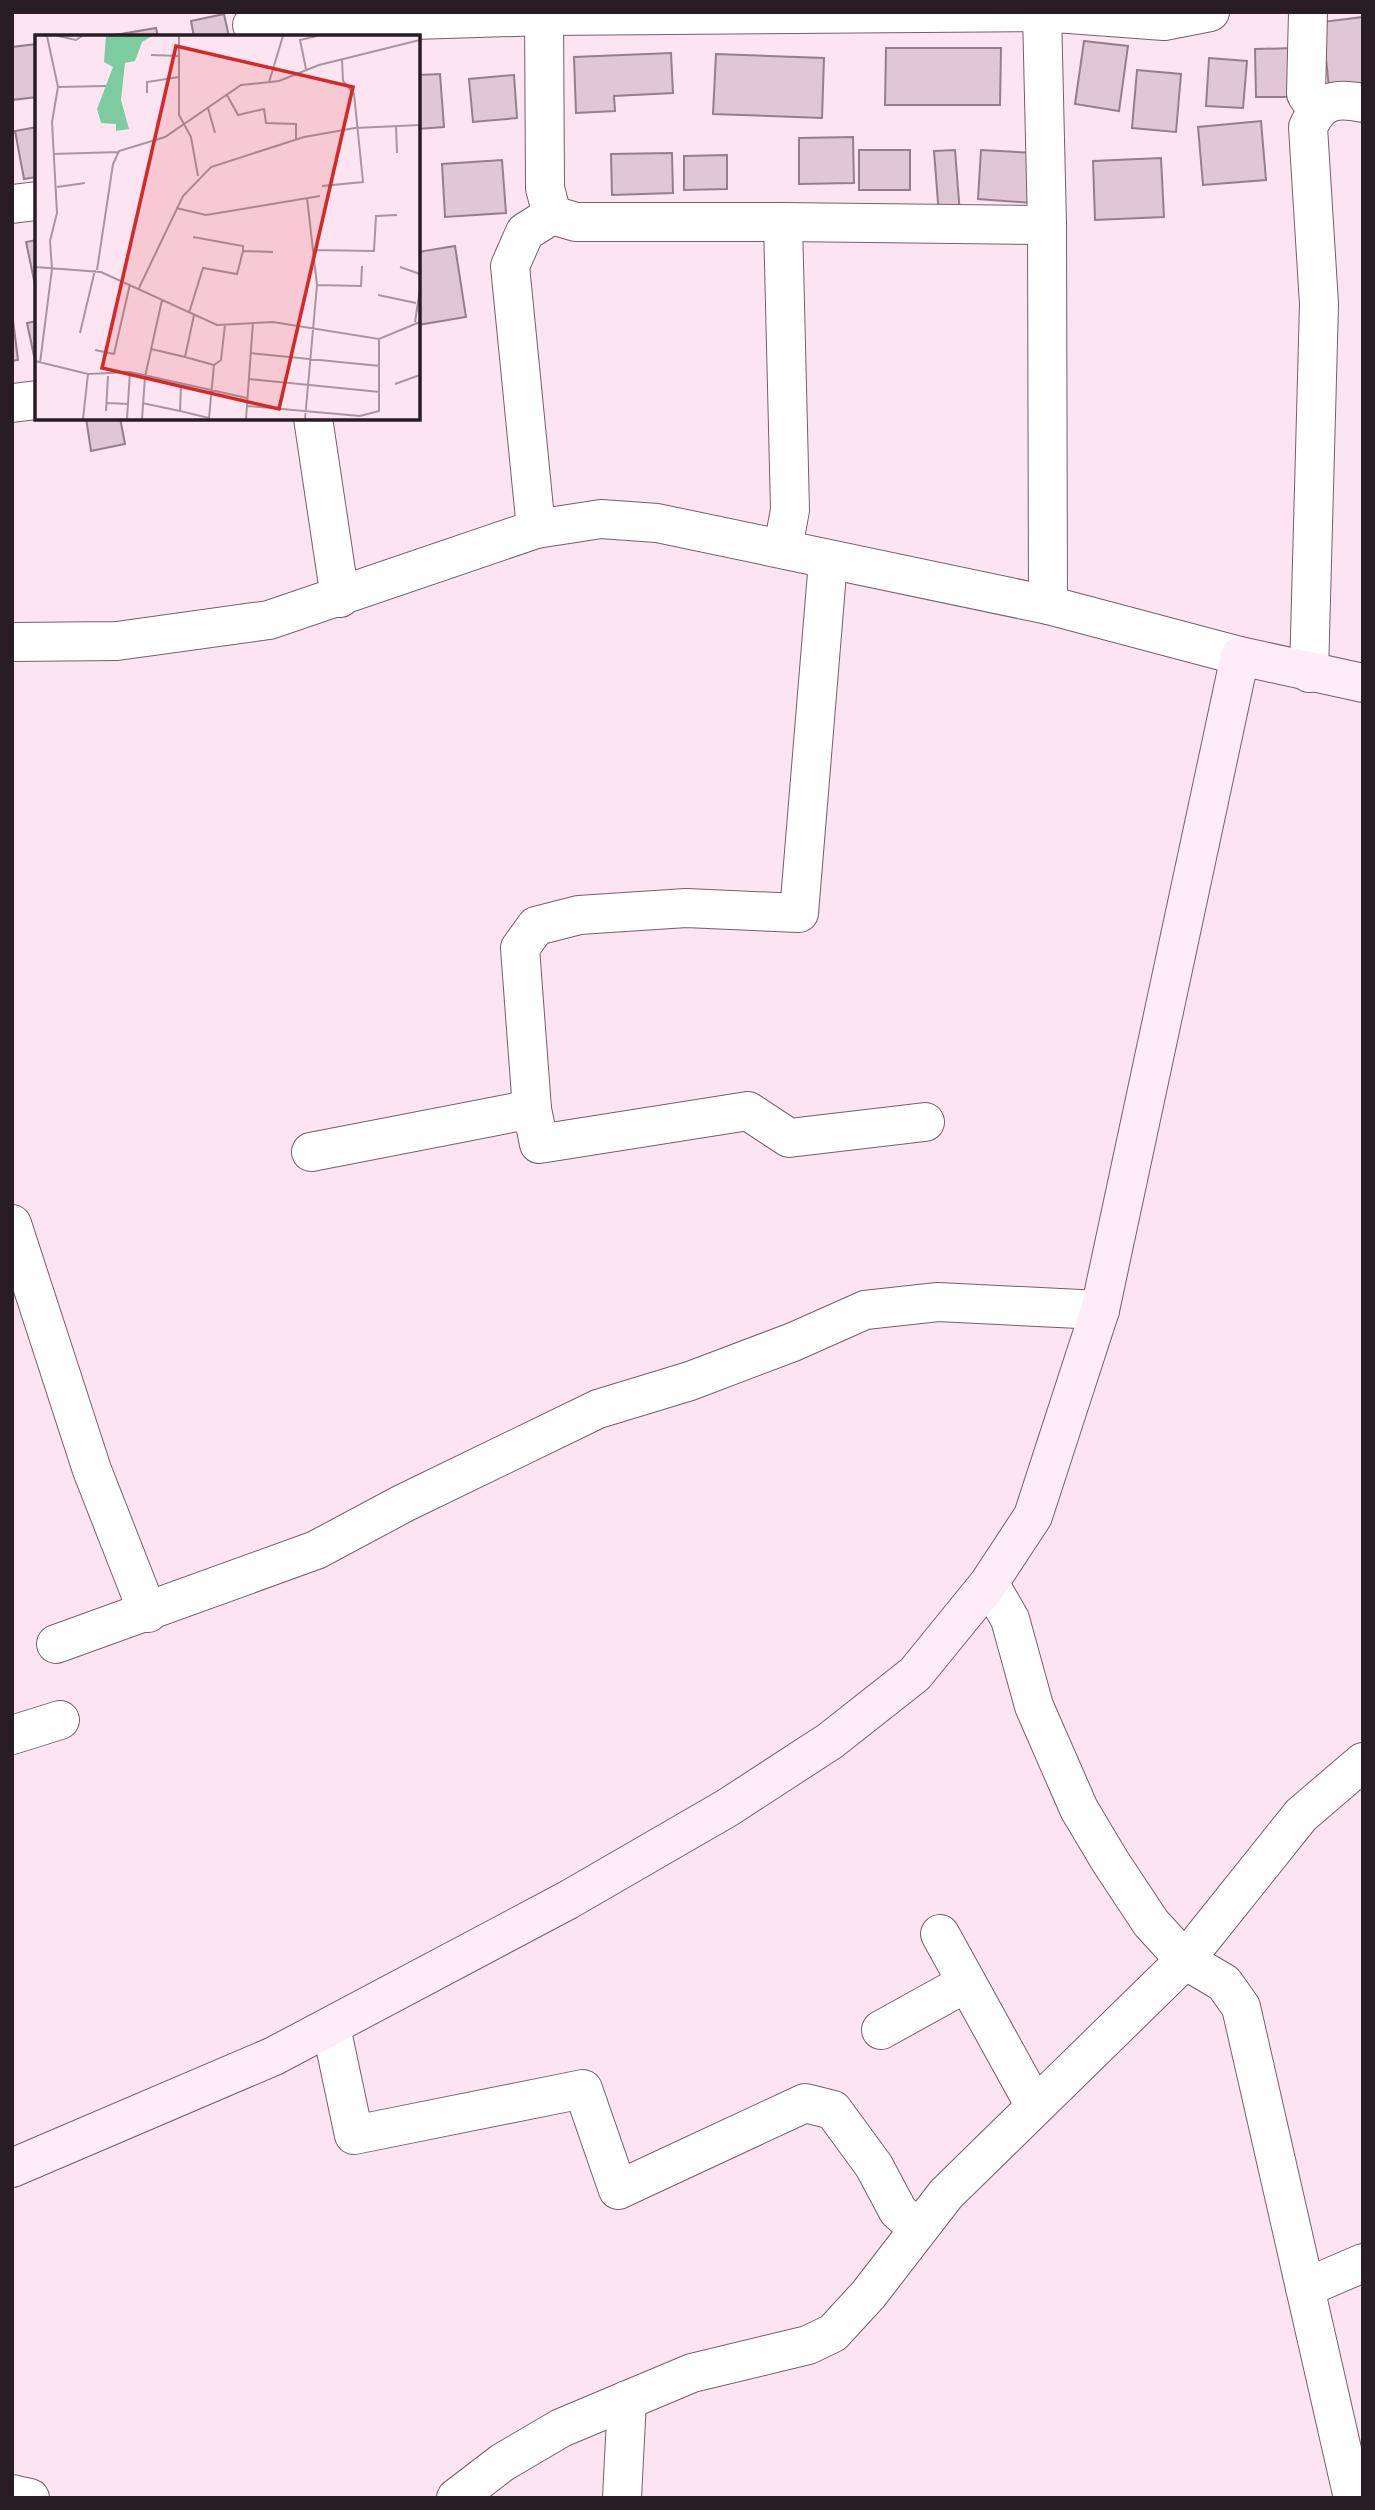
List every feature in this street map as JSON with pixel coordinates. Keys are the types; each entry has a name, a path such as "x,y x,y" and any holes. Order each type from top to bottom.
{"street":[{"path":"252,24 545,14 1042,12 1163,17 1210,12"},
{"path":"1042,12 1047,225 1048,605"},
{"path":"1308,12 1306,94 1317,109"},
{"path":"545,14 545,188 552,215"},
{"path":"1309,673 1320,304 1308,127 1317,109 1329,102 1363,103"},
{"path":"12,204 35,201"},
{"path":"536,529 510,266 525,232 552,215 576,222 1047,225"},
{"path":"783,222 790,510 783,548"},
{"path":"12,403 35,400"},
{"path":"313,420 340,598"},
{"path":"12,642 117,642 269,620 536,529 601,519 657,523 783,548 828,561 1048,605 1309,673 1363,682"},
{"path":"828,561 799,914 686,908 579,915 536,926 520,948 532,1110 539,1144 748,1111 789,1138 925,1122"},
{"path":"12,2168 122,2123 331,2027 579,1893 727,1808 830,1741 915,1674 989,1583 1033,1516 1100,1310 1240,656"},
{"path":"311,1152 532,1110"},
{"path":"13,1231 92,1470 148,1613"},
{"path":"56,1644 148,1613 316,1550 404,1503 598,1409 690,1381 793,1342 865,1310 938,1302 1100,1310"},
{"path":"989,1583 1010,1619 1034,1706 1079,1809 1151,1923 1185,1961 1224,1983 1241,2007 1305,2288 1351,2437 1353,2498"},
{"path":"12,1735 60,1720"},
{"path":"456,2498 503,2462 561,2428 692,2373 808,2345 834,2333 869,2295 946,2194 1185,1961 1301,1815 1363,1762"},
{"path":"940,1934 1035,2106"},
{"path":"881,2030 967,1983"},
{"path":"331,2027 354,2135 583,2089 618,2190 805,2103 833,2110 874,2166 898,2211 918,2230"},
{"path":"1305,2288 1363,2263"},
{"path":"622,2498 627,2400"},
{"path":"12,2494 30,2498"}],"building":[{"path":"224,14 229,35 194,35 191,21"},
{"path":"1363,17 1363,83 1329,87 1322,22"},
{"path":"156,28 158,35 115,35"},
{"path":"1084,41 1128,46 1119,111 1075,104"},
{"path":"35,44 35,97 12,100 12,47"},
{"path":"886,48 1001,48 1000,105 885,105"},
{"path":"1296,48 1297,97 1256,97 1255,49"},
{"path":"671,53 673,93 614,96 615,111 576,113 574,57"},
{"path":"716,54 824,58 822,118 713,114"},
{"path":"1209,58 1247,61 1243,108 1206,106"},
{"path":"1137,70 1181,74 1176,132 1132,128"},
{"path":"440,74 444,127 420,129 420,75"},
{"path":"514,75 517,118 473,122 469,79"},
{"path":"1261,121 1266,180 1203,185 1198,127"},
{"path":"35,127 35,177 24,179 15,131"},
{"path":"853,137 854,183 799,184 799,138"},
{"path":"859,150 910,150 910,190 859,190"},
{"path":"955,150 960,214 939,216 934,151"},
{"path":"981,150 1035,153 1032,203 978,199"},
{"path":"672,153 673,193 612,195 611,154"},
{"path":"727,155 727,189 684,190 684,156"},
{"path":"1161,158 1164,217 1095,220 1093,161"},
{"path":"502,160 506,213 445,217 442,164"},
{"path":"35,240 35,285 26,242"},
{"path":"455,246 466,317 420,325 420,252"},
{"path":"12,321 18,360 12,361"},
{"path":"35,321 35,356 34,356 27,323"},
{"path":"86,420 120,420 125,444 91,451"}]}
